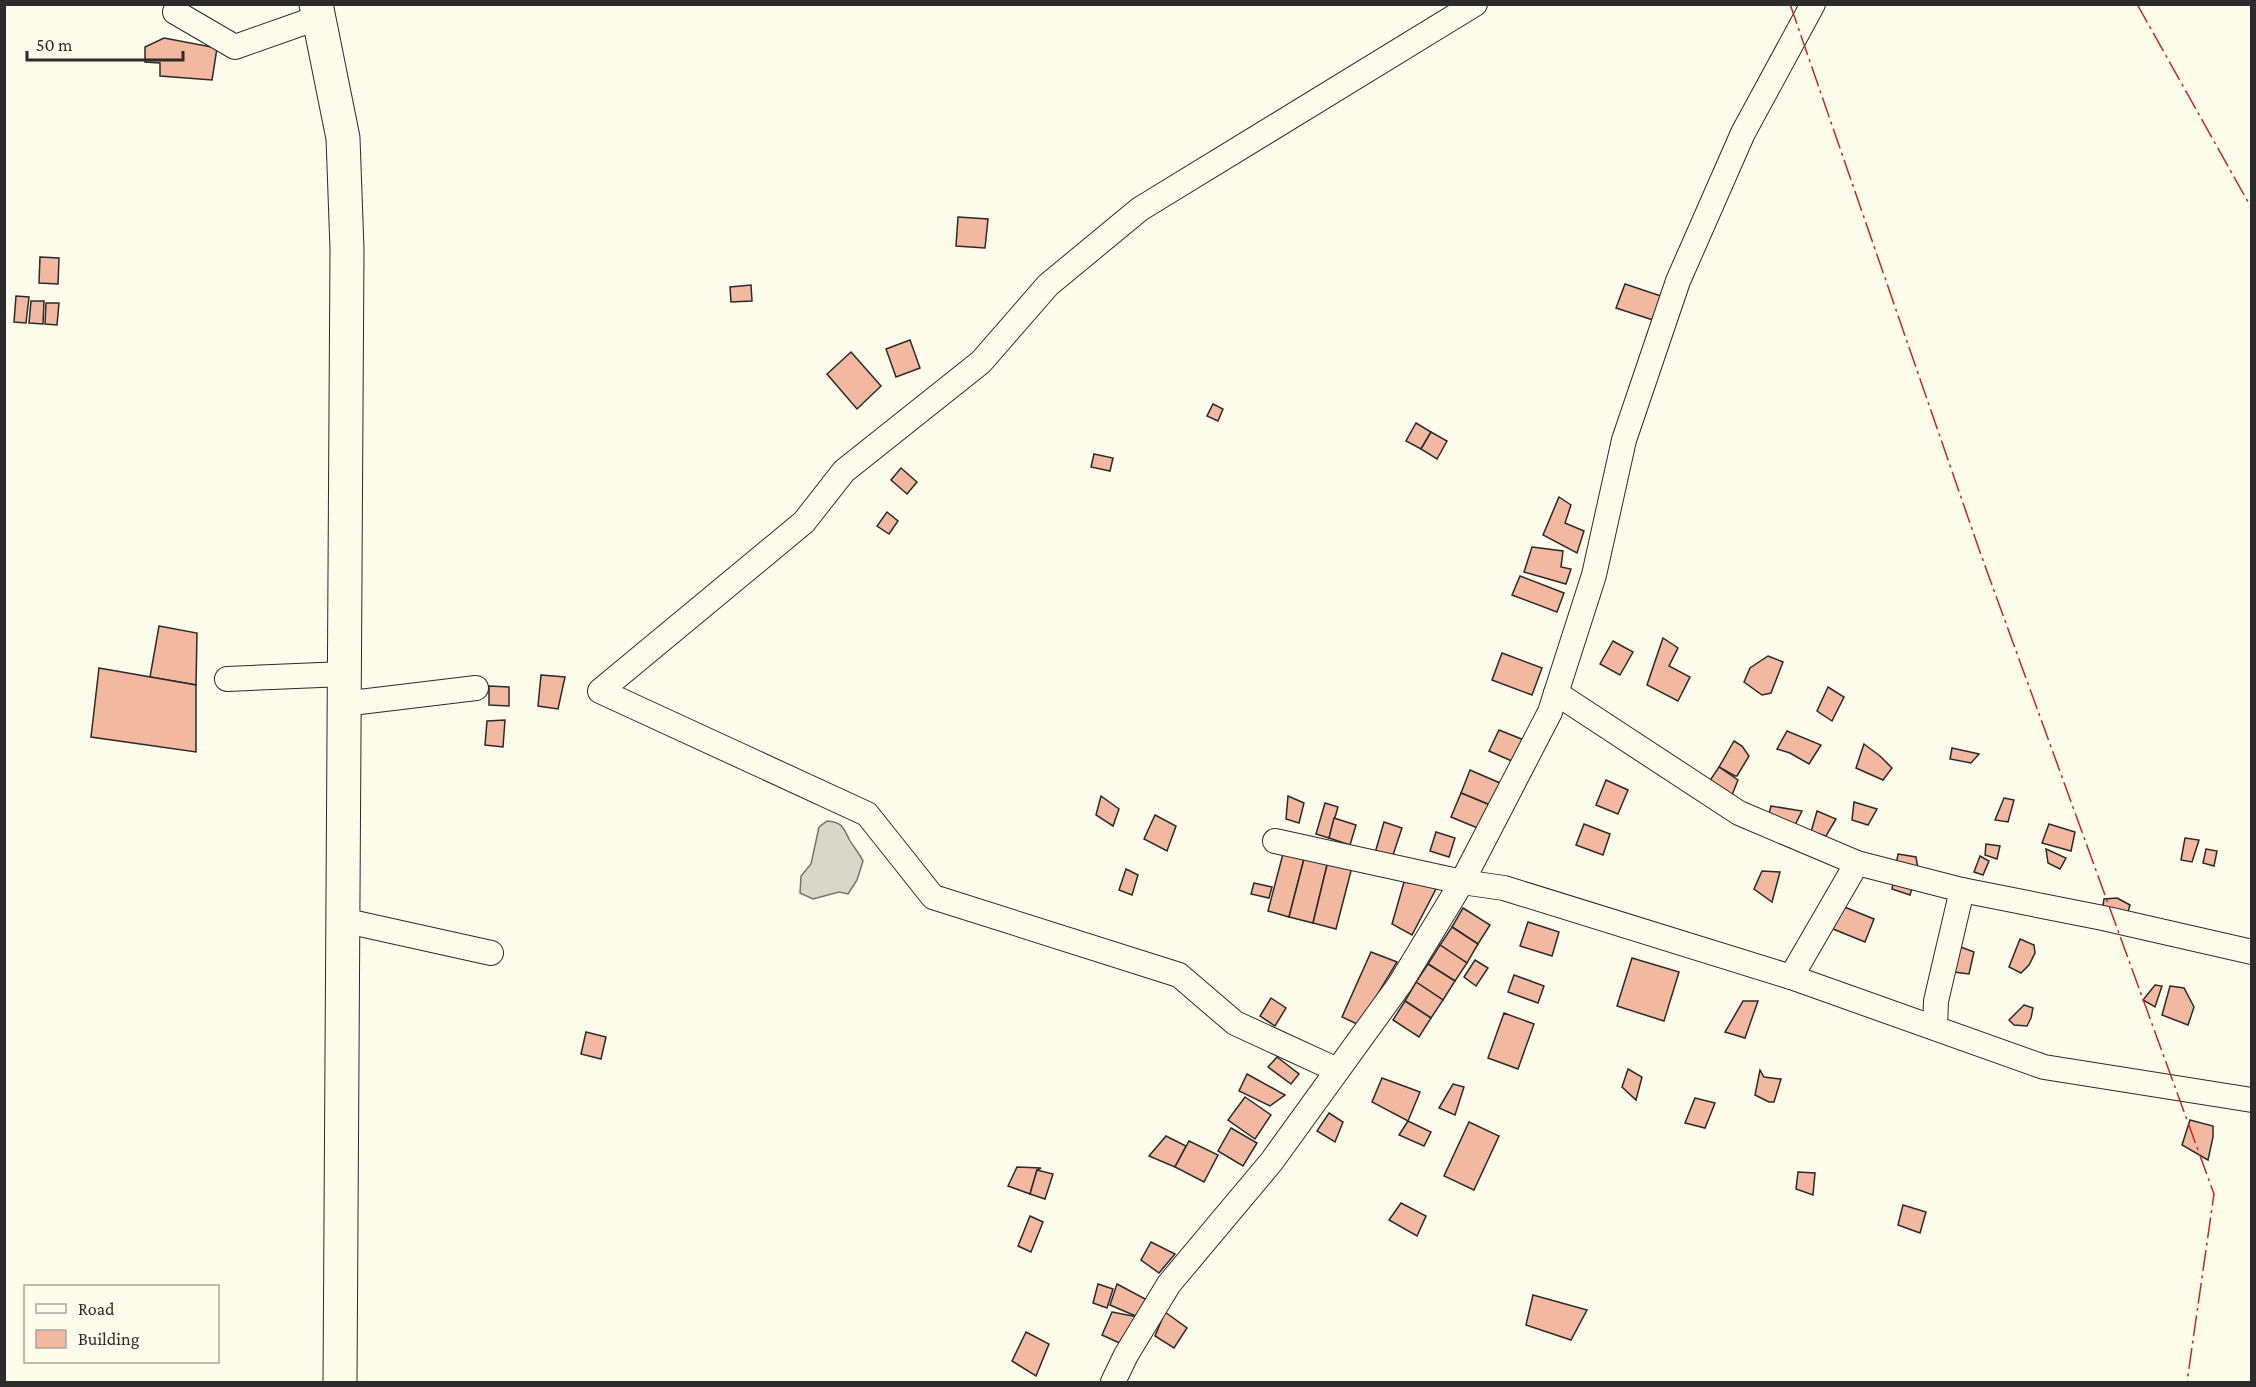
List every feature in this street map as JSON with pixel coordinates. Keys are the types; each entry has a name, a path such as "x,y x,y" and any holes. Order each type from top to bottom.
{"highway":[{"path":"318,11 343,138 347,249 340,1383"}],"street":[{"path":"1337,1070 1235,1023 1179,975 933,897 867,814 600,691 804,522 844,471 981,362 1048,285 1140,209 1475,4"},
{"path":"1113,1383 1126,1355 1169,1284 1272,1161 1400,984 1462,882 1550,712 1594,575 1624,440 1678,281 1743,133 1813,4"},
{"path":"176,12 235,47 318,11"},
{"path":"227,679 344,689 476,688"},
{"path":"1556,693 1739,813 1857,863 1962,890 2103,918 2252,952"},
{"path":"1275,841 1462,882 1504,888 1791,977 2044,1068 2252,1100"},
{"path":"1791,977 1857,863"},
{"path":"1935,1027 1936,1001 1962,890"},
{"path":"342,920 491,953"}],"shaded area":[{"path":"827,821 841,826 863,861 857,880 848,894 839,892 813,899 800,893 801,876 811,864 819,827"}],"building":[{"path":"164,38 217,48 212,80 160,76 160,63 145,62 145,47"},
{"path":"958,217 988,219 985,248 956,246"},
{"path":"40,257 59,258 58,284 39,283"},
{"path":"1625,284 1661,296 1653,320 1616,308"},
{"path":"751,285 752,301 731,302 730,287"},
{"path":"16,296 29,297 26,323 14,322"},
{"path":"31,301 44,301 43,324 29,323"},
{"path":"46,303 59,303 57,325 45,324"},
{"path":"910,340 920,368 896,377 886,349"},
{"path":"851,352 881,386 857,409 827,374"},
{"path":"1213,404 1223,409 1218,421 1207,416"},
{"path":"1416,423 1431,432 1421,449 1406,441"},
{"path":"1431,432 1447,441 1437,459 1421,449"},
{"path":"1094,454 1113,458 1110,471 1091,467"},
{"path":"901,468 917,482 907,494 891,480"},
{"path":"1559,497 1571,505 1565,523 1584,531 1577,553 1543,535"},
{"path":"887,512 898,521 889,534 877,526"},
{"path":"1532,547 1563,551 1561,567 1571,569 1566,584 1524,572"},
{"path":"1520,576 1564,593 1557,612 1512,595"},
{"path":"159,626 197,633 196,685 150,677"},
{"path":"1663,638 1678,648 1669,666 1690,677 1678,701 1647,685"},
{"path":"1613,641 1633,652 1620,675 1600,664"},
{"path":"1502,653 1542,668 1532,695 1492,680"},
{"path":"1768,656 1783,662 1771,693 1762,695 1744,682 1750,668"},
{"path":"99,668 196,685 196,752 91,737"},
{"path":"541,675 565,677 558,709 538,706"},
{"path":"489,686 509,687 509,706 489,705"},
{"path":"1828,687 1844,697 1832,721 1817,711"},
{"path":"505,720 503,747 485,745 487,721"},
{"path":"1499,730 1524,740 1514,762 1489,751"},
{"path":"1787,731 1821,745 1809,764 1790,753 1777,749"},
{"path":"1734,741 1742,746 1749,756 1737,776 1719,767"},
{"path":"1864,744 1892,768 1883,780 1856,768"},
{"path":"1952,748 1979,754 1971,763 1950,759"},
{"path":"1719,767 1738,780 1732,795 1709,782"},
{"path":"1470,770 1500,783 1490,805 1461,793"},
{"path":"1606,780 1628,790 1618,814 1596,805"},
{"path":"1461,793 1490,805 1480,829 1451,817"},
{"path":"1101,796 1119,809 1113,826 1096,815"},
{"path":"1288,796 1304,803 1299,823 1286,819"},
{"path":"2004,798 2014,800 2008,822 1995,820"},
{"path":"1854,802 1877,809 1868,825 1852,820"},
{"path":"1325,803 1338,807 1329,838 1316,834"},
{"path":"1771,806 1802,811 1795,825 1766,825"},
{"path":"1817,811 1836,819 1826,836 1811,832"},
{"path":"1155,815 1176,826 1167,851 1144,839"},
{"path":"1334,818 1356,825 1350,845 1329,838"},
{"path":"1384,822 1402,828 1392,858 1375,853"},
{"path":"1584,824 1610,834 1603,855 1576,845"},
{"path":"2049,824 2075,832 2071,851 2042,843"},
{"path":"1436,832 1455,838 1449,857 1430,851"},
{"path":"2185,838 2199,840 2192,862 2181,860"},
{"path":"1986,844 2000,846 1997,859 1985,855"},
{"path":"2046,849 2066,858 2060,869 2048,863"},
{"path":"2206,849 2217,851 2214,866 2203,863"},
{"path":"1284,850 1305,855 1289,917 1268,911"},
{"path":"1898,854 1916,857 1918,869 1910,895 1892,889"},
{"path":"1305,855 1328,861 1313,923 1289,917"},
{"path":"1980,856 1989,861 1983,875 1974,872"},
{"path":"1328,861 1352,867 1336,929 1313,923"},
{"path":"1126,869 1138,875 1132,895 1119,890"},
{"path":"1762,871 1780,872 1772,902 1754,889"},
{"path":"1404,882 1437,887 1412,935 1392,924"},
{"path":"1254,883 1272,887 1269,898 1251,894"},
{"path":"2117,898 2130,905 2123,931 2100,925 2104,899"},
{"path":"1842,906 1874,919 1865,942 1833,929"},
{"path":"1463,908 1490,925 1478,944 1452,927"},
{"path":"1528,922 1559,932 1552,956 1520,946"},
{"path":"1452,927 1478,944 1467,963 1440,945"},
{"path":"2020,939 2034,945 2035,953 2029,965 2021,973 2009,967"},
{"path":"1440,945 1467,963 1455,981 1428,964"},
{"path":"1958,946 1974,952 1969,974 1954,972"},
{"path":"1371,952 1397,962 1359,1025 1342,1017"},
{"path":"1632,958 1679,972 1664,1021 1617,1006"},
{"path":"1475,960 1488,968 1476,986 1464,977"},
{"path":"1428,964 1455,981 1443,1000 1416,982"},
{"path":"1514,975 1544,986 1538,1003 1508,992"},
{"path":"1416,982 1443,1000 1431,1018 1405,1001"},
{"path":"2155,985 2162,986 2155,1007 2143,1000"},
{"path":"2170,986 2184,988 2194,1007 2188,1025 2162,1015"},
{"path":"1271,998 1286,1008 1275,1026 1260,1016"},
{"path":"1405,1001 1431,1018 1419,1037 1393,1020"},
{"path":"1743,1001 1758,1001 1745,1038 1725,1032"},
{"path":"2024,1005 2033,1008 2027,1026 2014,1025 2009,1020"},
{"path":"1504,1013 1534,1024 1518,1069 1488,1058"},
{"path":"586,1032 606,1037 601,1059 581,1054"},
{"path":"1277,1057 1299,1074 1291,1084 1268,1067"},
{"path":"1628,1069 1642,1077 1636,1100 1622,1087"},
{"path":"1760,1070 1764,1077 1781,1079 1774,1102 1755,1095"},
{"path":"1247,1074 1285,1095 1270,1106 1239,1091"},
{"path":"1382,1078 1420,1092 1408,1121 1372,1102"},
{"path":"1453,1084 1464,1087 1455,1115 1439,1108"},
{"path":"1245,1097 1271,1115 1255,1139 1228,1120"},
{"path":"1695,1098 1715,1103 1705,1128 1685,1123"},
{"path":"1329,1113 1343,1122 1335,1142 1317,1131"},
{"path":"2190,1120 2213,1126 2208,1160 2182,1145"},
{"path":"1408,1121 1431,1132 1424,1146 1399,1135"},
{"path":"1469,1122 1499,1136 1474,1190 1444,1176"},
{"path":"1231,1128 1257,1143 1243,1166 1218,1151"},
{"path":"1166,1136 1186,1146 1175,1167 1149,1156"},
{"path":"1189,1141 1218,1155 1204,1182 1175,1167"},
{"path":"1017,1167 1041,1168 1037,1170 1030,1194 1008,1186"},
{"path":"1037,1170 1053,1174 1045,1199 1030,1194"},
{"path":"1798,1172 1815,1173 1813,1195 1796,1189"},
{"path":"1401,1203 1426,1216 1417,1236 1389,1220"},
{"path":"1903,1205 1926,1212 1920,1233 1898,1225"},
{"path":"1030,1216 1043,1222 1031,1252 1018,1246"},
{"path":"1151,1242 1175,1254 1159,1273 1141,1260"},
{"path":"1098,1284 1113,1289 1107,1308 1093,1303"},
{"path":"1117,1284 1149,1301 1138,1317 1110,1305"},
{"path":"1533,1295 1587,1310 1571,1340 1526,1325"},
{"path":"1112,1312 1138,1317 1126,1346 1102,1335"},
{"path":"1165,1312 1187,1328 1174,1348 1155,1336"},
{"path":"1026,1332 1049,1344 1036,1376 1012,1361"}],"power":[{"path":"1790,4 1980,552 2214,1194 2187,1382"},
{"path":"2137,4 2252,209"}]}
